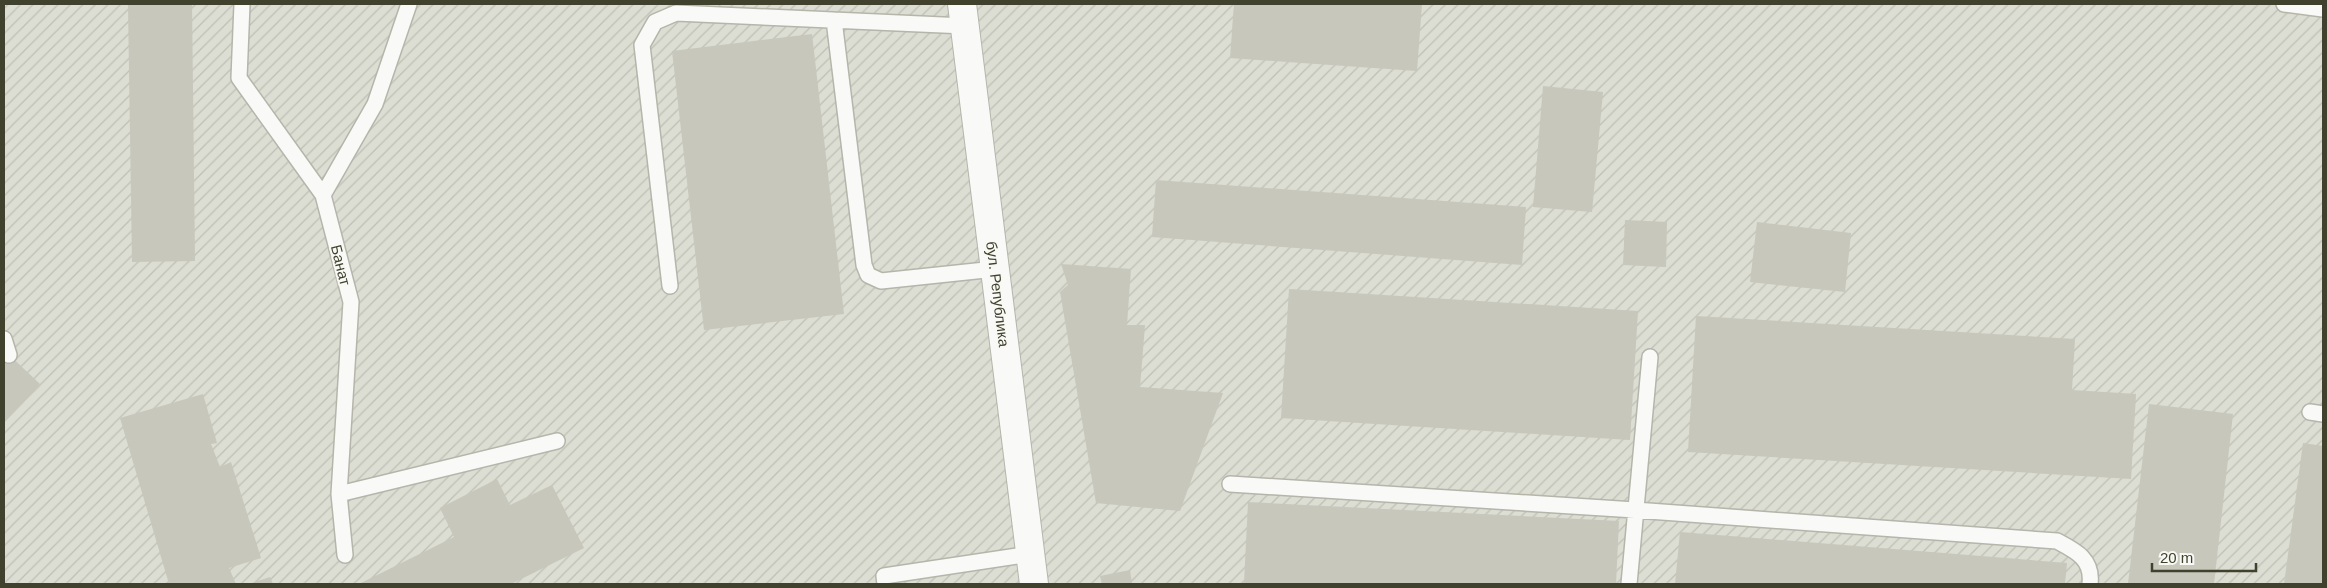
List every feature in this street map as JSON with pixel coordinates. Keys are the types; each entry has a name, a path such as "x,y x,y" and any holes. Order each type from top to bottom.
{"street":[{"name":"бул. Република","path":"964,15 1034,584"}],"lane":[{"name":"Банат","path":"242,4 239,78 323,195 351,302 339,494 345,555"},
{"path":"323,195 374,104 409,4"},
{"path":"2284,4 2323,9"},
{"path":"670,286 642,45 655,22 676,13 834,20 964,15"},
{"path":"834,20 864,265 868,275 881,281 995,269"},
{"path":"4,339 9,355"},
{"path":"1629,584 1650,357"},
{"path":"339,494 557,441"},
{"path":"1230,484 1636,510 2057,541 2080,553 2091,574 2090,584"},
{"path":"885,584 884,576 1031,554"}],"shaded area":[{"path":"4,4 2323,4 2323,584 4,584"}],"building":[{"path":"128,4 192,4 195,261 132,262"},
{"path":"1234,4 1422,4 1417,71 1230,58"},
{"path":"812,34 844,314 704,330 672,51"},
{"path":"1543,86 1603,92 1592,212 1533,207"},
{"path":"1156,180 1526,207 1522,265 1152,237"},
{"path":"1625,220 1667,222 1666,267 1623,265"},
{"path":"1757,222 1851,233 1845,292 1750,282"},
{"path":"1061,264 1131,269 1127,325 1145,325 1140,387 1223,393 1180,511 1096,503 1060,292 1068,285"},
{"path":"1289,289 1638,311 1630,440 1281,418"},
{"path":"1696,316 2075,339 2072,390 2136,394 2131,479 1688,452"},
{"path":"4,350 40,384 4,423"},
{"path":"203,394 217,443 211,444 220,467 231,462 261,558 229,568 236,584 169,584 120,418"},
{"path":"2149,404 2233,414 2214,584 2128,584"},
{"path":"2303,443 2323,446 2323,584 2284,584"},
{"path":"497,479 510,505 552,485 584,548 511,584 359,584 454,537 440,508"},
{"path":"1248,502 1619,521 1616,584 1244,584"},
{"path":"1680,532 2067,563 2065,584 1675,584"},
{"path":"1130,570 1132,584 1102,584 1100,576"},
{"path":"270,577 273,584 249,584"}]}
